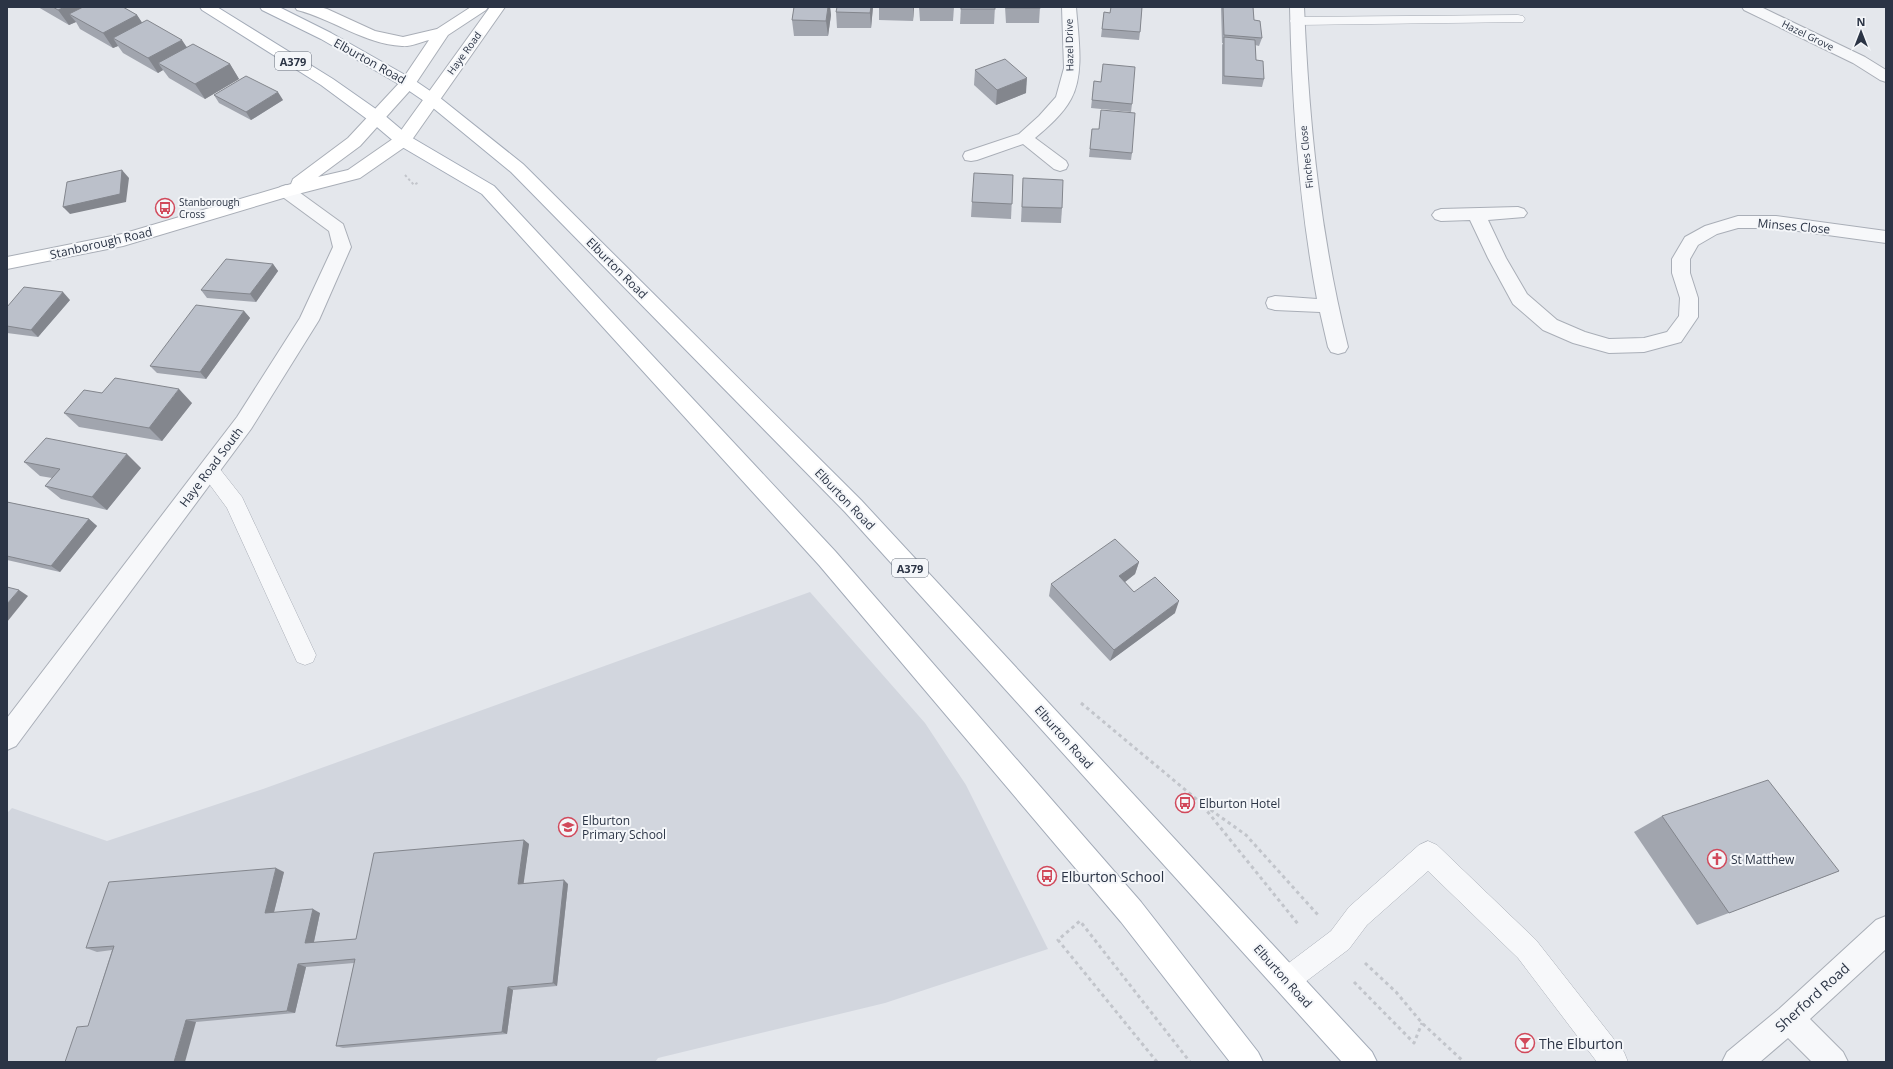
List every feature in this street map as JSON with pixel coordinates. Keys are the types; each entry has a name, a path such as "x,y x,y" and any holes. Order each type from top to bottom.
{"main road":[{"name":"A379","path":"207,7 327,82 377,118 403,140 488,190 816,547 1131,912 1248,1062"},
{"name":"Elburton Road","path":"272,7 408,83 433,100 517,168 854,506 1362,1062"},
{"path":"302,7 322,12 370,35 403,42 442,32"},
{"name":"Haye Road","path":"408,83 442,32 481,7"},
{"name":"Haye Road","path":"433,100 448,76 498,7"},
{"name":"Stanborough Road","path":"286,191 330,161 354,142 408,83"},
{"name":"Stanborough Road","path":"7,263 123,240 286,191 354,174 403,140 433,100"}],"street":[{"name":"Hazel Drive","path":"971,156 1025,138 1045,120 1064,98 1072,68 1069,7"},
{"name":"Hazel Grove","path":"1749,7 1859,60 1886,77"},
{"name":"Finches Close","path":"1297,14 1304,157 1327,306 1338,347"},
{"path":"1025,138 1060,165"},
{"name":"Haye Road South","path":"7,738 244,423 309,320 342,247 337,228 286,191"},
{"path":"1441,215 1518,213"},
{"name":"Minses Close","path":"1476,214 1496,258 1520,299 1550,325 1580,338 1609,346 1644,345 1674,337 1688,317 1689,298 1681,273 1681,259 1691,241 1712,230 1738,222 1776,222 1886,237"},
{"path":"1275,304 1327,306"},
{"name":"Sherford Road","path":"1737,1062 1789,1019 1886,930"},
{"path":"1789,1019 1833,1062"}],"lane":[{"path":"1297,14 1518,19"},
{"path":"209,470 235,503 305,655"},
{"path":"1287,980 1340,940 1358,916 1428,854 1527,949 1614,1062"}],"path":[{"path":"1078,702 1201,803 1246,835 1340,940 1396,992 1422,1023 1464,1062"},
{"path":"1201,803 1298,924"},
{"path":"1157,1062 1058,940 1080,921 1190,1062"},
{"path":"1354,982 1414,1043 1422,1023"}],"shaded area":[{"name":"Elburton Primary School","path":"810,592 925,723 966,785 1048,949 885,1003 658,1058 655,1062 7,1062 7,813 12,808 107,841 263,789"}],"building":[{"path":"53,7 65,7 58,10"},
{"path":"83,7 123,7 137,15 103,33 69,14"},
{"path":"794,7 828,7 826,21 792,20"},
{"path":"837,7 871,7 870,13 836,12"},
{"path":"961,7 995,7 995,9 961,9"},
{"path":"1040,7 1040,8 1006,8"},
{"path":"1111,7 1142,7 1140,32 1102,29 1104,12 1110,13"},
{"path":"1223,7 1253,7 1254,20 1260,21 1262,38 1224,35"},
{"path":"147,20 182,40 148,58 113,38"},
{"path":"1224,37 1255,40 1256,60 1263,61 1264,79 1224,76"},
{"path":"193,44 230,64 195,84 158,63"},
{"path":"1005,59 1027,78 997,90 975,70"},
{"path":"1103,64 1135,67 1132,104 1092,100 1094,81 1101,82"},
{"path":"246,76 278,92 246,112 214,95"},
{"path":"1101,110 1135,113 1132,153 1090,149 1092,129 1099,129"},
{"path":"122,170 120,194 63,207 67,182"},
{"path":"974,173 1013,175 1012,204 972,202"},
{"path":"1023,178 1063,180 1062,208 1022,207"},
{"path":"226,259 273,264 250,294 201,290"},
{"path":"24,287 63,292 31,330 7,326 7,307"},
{"path":"196,305 244,311 200,372 150,366"},
{"path":"115,378 179,389 149,428 64,413 84,390 102,393"},
{"path":"46,438 127,454 92,497 45,486 60,469 24,462"},
{"path":"7,502 89,519 51,566 7,556"},
{"path":"1115,539 1139,562 1119,576 1134,592 1155,577 1179,601 1114,650 1051,584"},
{"path":"7,587 19,590 7,604"},
{"name":"St Matthew","path":"1768,780 1839,871 1729,913 1662,816"},
{"path":"524,840 518,884 564,880 553,983 508,987 502,1032 336,1046 355,959 298,964 287,1011 186,1020 174,1062 65,1062 77,1027 88,1026 114,946 86,948 109,882 276,868 265,913 313,909 305,943 356,939 374,853"}],"place":[{"name":"Stanborough Cross","path":"165,208"},
{"name":"Elburton Hotel","path":"1185,803"},
{"name":"Elburton Primary School","path":"568,827"},
{"name":"St Matthew","path":"1717,859"},
{"name":"Elburton School","path":"1047,876"},
{"name":"The Elburton","path":"1525,1043"}]}
